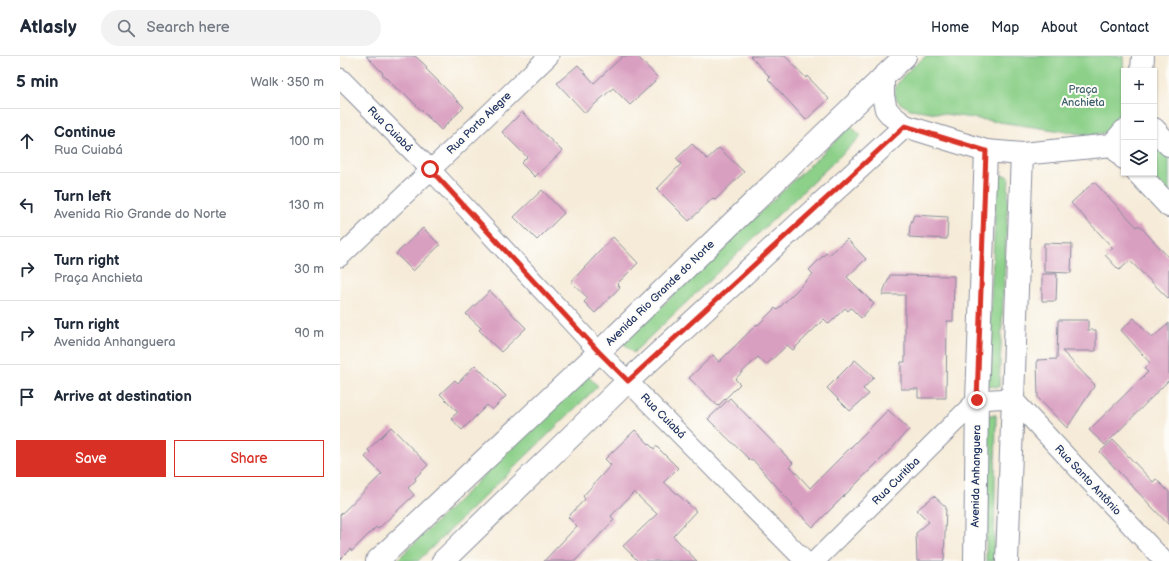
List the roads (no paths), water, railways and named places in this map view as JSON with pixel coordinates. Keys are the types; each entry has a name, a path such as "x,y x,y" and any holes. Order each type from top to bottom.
{"main road":[{"name":"Avenida Rio Grande do Norte","path":"377,561 599,352 905,56"},
{"path":"1142,68 1143,56"},
{"path":"883,77 883,96 886,109 892,116 905,126 986,151 1022,154 1120,145"},
{"path":"443,561 628,381 905,126"},
{"path":"1157,133 1169,145"},
{"name":"Avenida Anhanguera","path":"976,561 977,400 986,151"},
{"path":"1007,561 1022,154"},
{"path":"1141,176 1169,206"}],"street":[{"name":"Rua Porto Alegre","path":"340,257 549,56"},
{"name":"Rua Cuiabá","path":"340,78 430,169 599,352 805,561"},
{"path":"977,400 1012,398"},
{"name":"Rua Santo Antônio","path":"1012,398 1164,561"},
{"name":"Rua Curitiba","path":"815,561 977,400"}],"park label":[{"name":"Praça Anchieta","path":"1083,95"}]}
